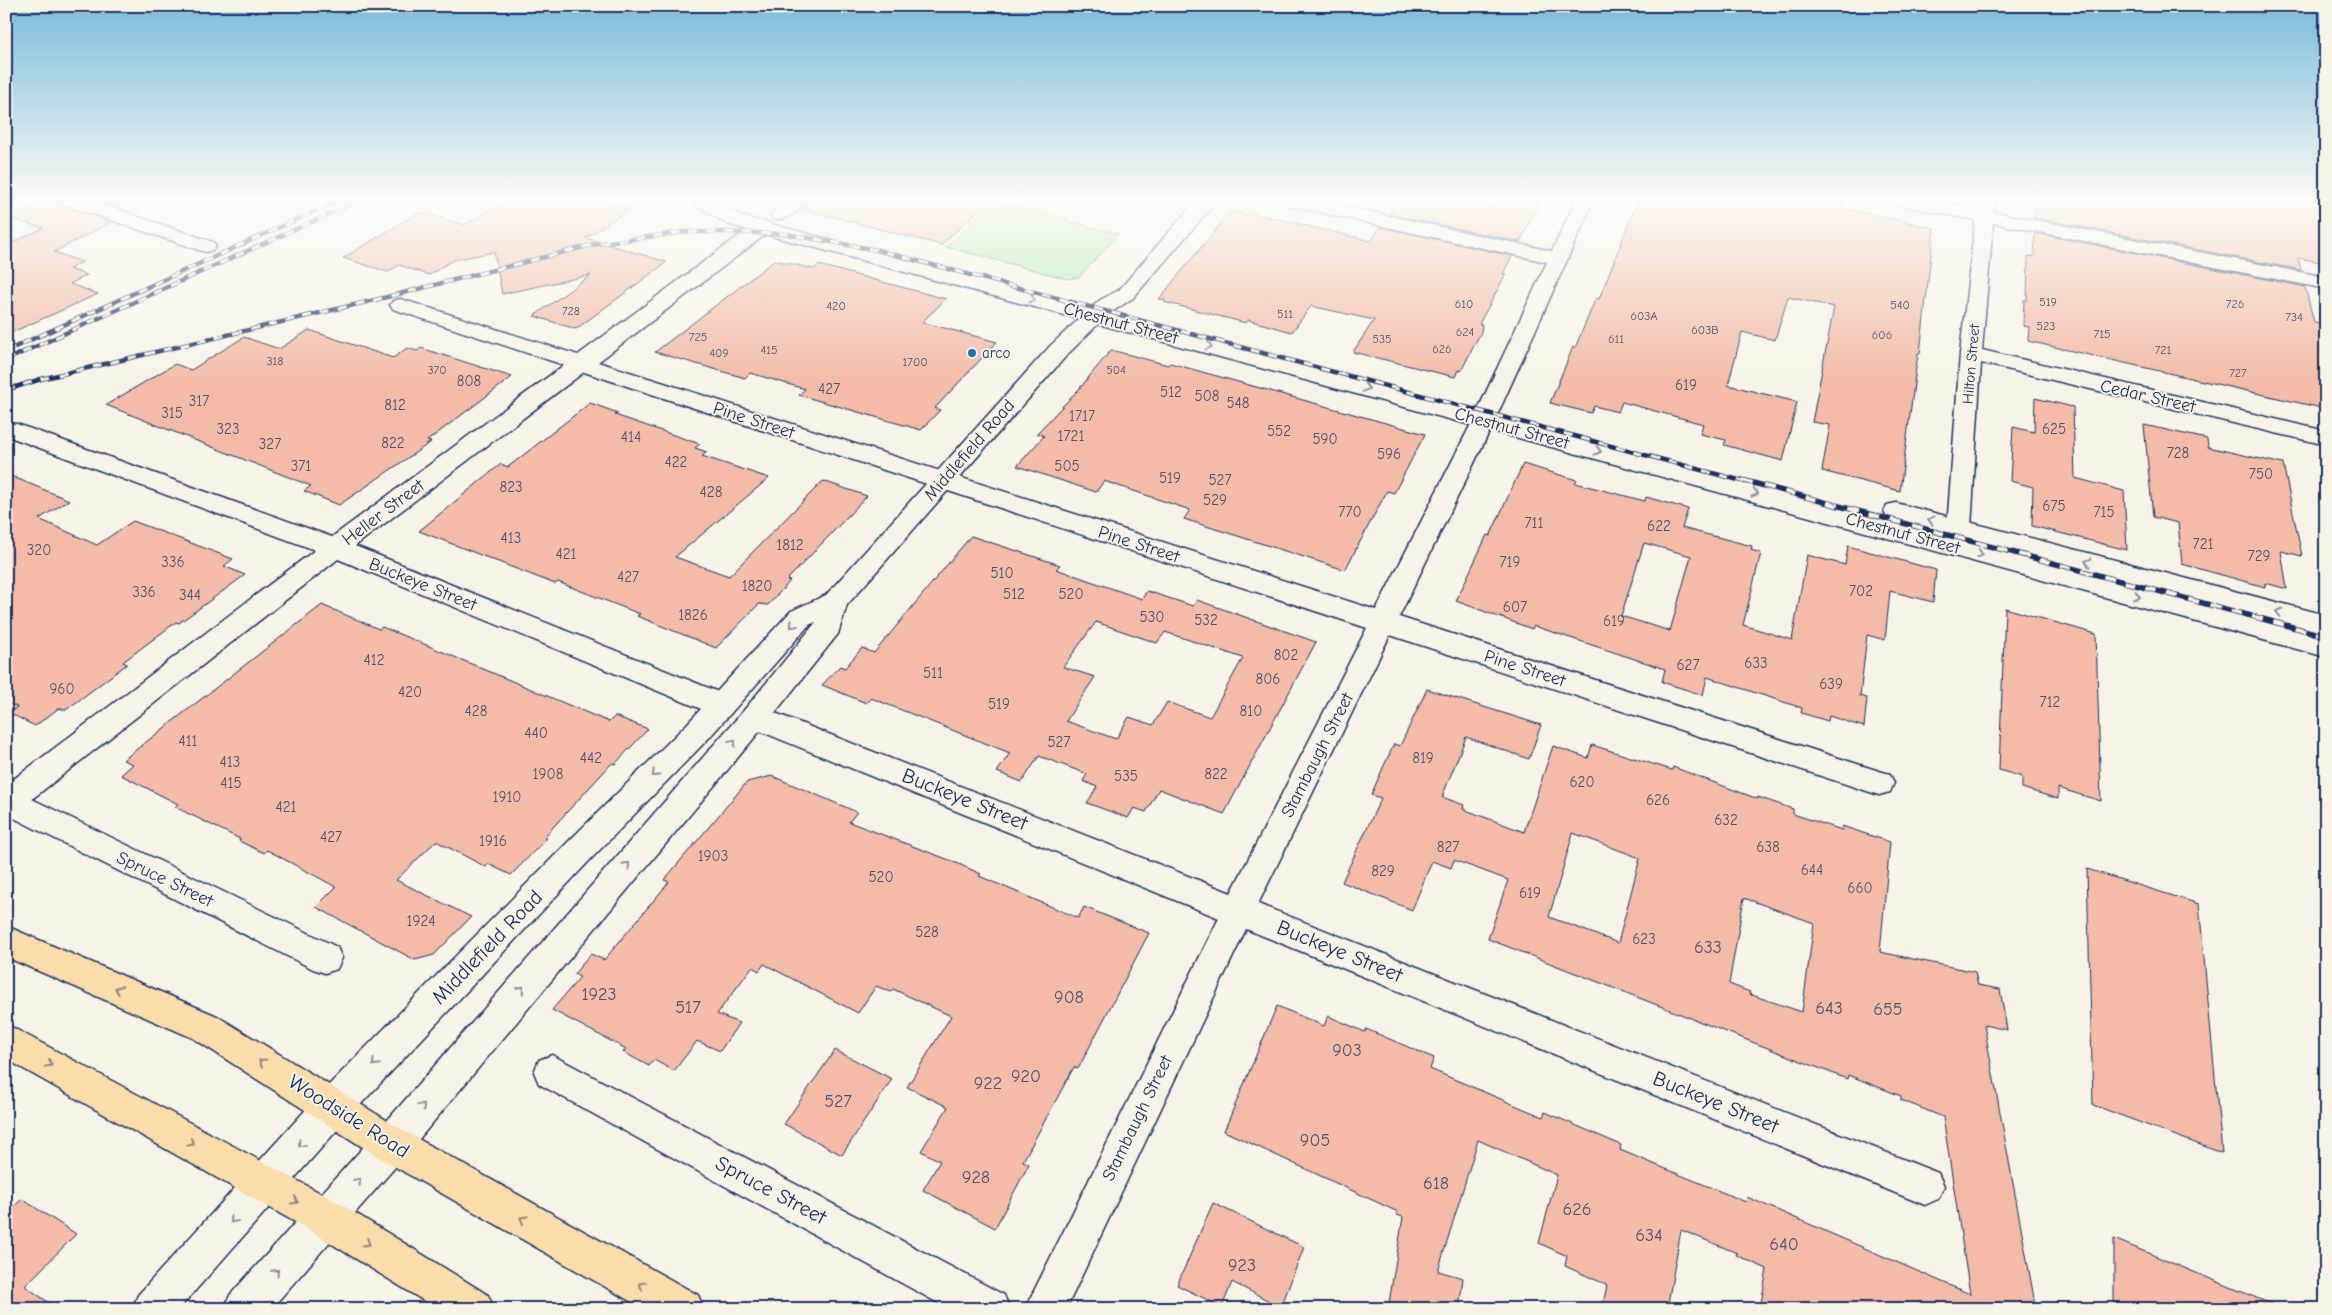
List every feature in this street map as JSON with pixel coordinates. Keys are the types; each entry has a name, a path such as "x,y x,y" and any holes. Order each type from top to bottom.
{"highway":[{"name":"Woodside Road","path":"6,941 205,1026 391,1144 684,1309"},
{"path":"6,1040 326,1218 474,1309"}],"street":[{"name":"Heller Street","path":"7,801 335,548 717,261"},
{"name":"Chestnut Street","path":"921,261 1488,412 2326,647"},
{"name":"Middlefield Road","path":"1101,310 1110,289 1135,261"},
{"name":"Middlefield Road","path":"152,1309 333,1107 721,705 800,618 835,602 1013,399 1101,310 1126,294 1154,261"},
{"name":"Stambaugh Street","path":"1044,1309 1239,910 1488,412 1555,261"},
{"name":"Hilton Street","path":"1959,528 1970,354 1980,261"},
{"path":"2228,261 2326,283"},
{"name":"Pine Street","path":"400,306 1879,782"},
{"name":"Cedar Street","path":"1970,354 2326,438"},
{"name":"Chestnut Street","path":"1488,412 1959,528 2326,625"},
{"name":"Buckeye Street","path":"8,430 335,548 721,705"},
{"name":"Middlefield Road","path":"244,1309 391,1144 755,717 828,627 835,602"},
{"name":"Buckeye Street","path":"755,717 1925,1186"},
{"name":"Spruce Street","path":"7,801 325,958"},
{"name":"Spruce Street","path":"552,1072 990,1309"}],"green space":[{"path":"1001,261 1094,261 1079,277 1068,279"}],"building":[{"path":"6,261 82,262 69,269 87,275 70,284 98,294 6,335"},
{"path":"354,261 451,261 429,275 399,265 388,272"},
{"path":"496,261 667,262 576,329 534,316 591,275 502,294"},
{"path":"773,261 814,269 819,265 946,299 922,322 997,342 935,408 940,410 921,430 799,395 805,389 750,373 745,378 655,352"},
{"path":"1190,261 1509,261 1503,274 1506,274 1479,324 1482,325 1481,332 1461,371 1458,370 1455,377 1353,352 1374,320 1311,306 1292,332 1248,320 1246,323 1164,302 1165,300 1159,299"},
{"path":"1614,261 1930,261 1920,353 1918,353 1900,491 1822,471 1830,425 1812,422 1834,307 1788,297 1775,340 1742,332 1728,385 1797,402 1783,461 1724,445 1726,440 1700,434 1703,424 1622,402 1618,412 1594,406 1591,413 1550,403 1596,298 1599,299"},
{"path":"2028,261 2177,261 2305,287 2314,322 2321,323 2326,340 2326,409 2028,341 2029,327 2023,326 2024,300 2027,300"},
{"path":"2257,261 2299,261 2301,270"},
{"path":"309,330 393,358 407,348 417,351 421,348 512,377 427,441 431,442 339,505 304,491 311,486 106,405 175,364 191,370 244,337 279,349"},
{"path":"1111,350 1168,365 1170,363 1425,434 1394,493 1387,491 1345,570 1184,519 1190,510 1104,481 1096,492 1017,466 1044,436 1037,433 1080,388"},
{"path":"2035,398 2073,407 2075,478 2124,491 2127,550 2032,526 2033,487 2010,481 2013,427 2034,432"},
{"path":"590,403 618,413 615,415 700,444 695,448 707,452 702,456 769,478 675,557 729,576 823,481 867,496 787,580 790,581 768,605 759,604 716,648 637,616 640,614 558,582 555,584 419,531 501,464 508,467"},
{"path":"2144,425 2207,439 2208,447 2283,464 2302,556 2281,551 2287,589 2265,583 2265,587 2182,564 2178,523 2153,517"},
{"path":"1523,464 1577,480 1575,483 1645,501 1646,497 1688,509 1682,528 1752,546 1751,550 1761,553 1743,625 1792,640 1807,555 1845,565 1848,546 1936,570 1933,602 1890,591 1885,640 1867,635 1860,696 1867,698 1864,727 1829,716 1828,721 1801,713 1802,708 1707,677 1703,695 1662,682 1665,669 1534,626 1532,629 1456,601 1487,535 1490,536","holes":["1644,543 1691,556 1670,631 1621,616"]},
{"path":"6,474 69,500 39,519 97,545 133,521 233,559 224,566 245,575 179,623 176,622 123,662 127,664 66,710 59,708 35,726 9,713 17,707 6,702"},
{"path":"971,536 1060,565 1056,569 1142,599 1147,591 1193,606 1197,600 1316,642 1224,814 1159,789 1146,812 1134,808 1128,818 1087,803 1097,787 1083,781 1087,774 1039,756 1022,782 997,772 1010,753 871,698 866,703 822,685 840,666 845,668 862,648 874,653","holes":["1096,622 1157,643 1165,632 1243,658 1210,717 1167,702 1153,725 1129,717 1116,739 1066,721 1095,677 1063,667"]},
{"path":"322,605 379,629 382,627 424,644 609,722 615,716 648,729 615,764 612,763 544,837 547,838 511,875 488,864 486,867 436,841 396,880 471,917 434,955 415,960 316,907 336,887 267,850 264,853 239,841 240,839 175,807 178,804 121,775 133,764 123,760"},
{"path":"2005,608 2096,634 2101,801 2058,788 2058,799 2022,788 2022,777 1999,770"},
{"path":"1427,689 1541,725 1529,759 1466,737 1442,797 1464,805 1463,809 1524,832 1553,746 1588,758 1592,745 1672,770 1673,767 1758,799 1758,797 1793,809 1793,814 1842,830 1842,826 1890,842 1880,952 1975,972 1978,985 2000,989 2007,1030 1984,1025 2036,1309 1760,1309 1767,1269 1736,1255 1737,1253 1681,1230 1667,1309 1602,1309 1607,1285 1565,1266 1567,1256 1539,1243 1557,1175 1478,1140 1438,1271 1463,1278 1459,1309 1388,1309 1403,1217 1397,1215 1398,1212 1224,1131 1277,1006 1324,1026 1328,1016 1365,1032 1366,1029 1434,1058 1430,1069 1543,1117 1545,1112 1621,1145 1620,1150 1746,1202 1747,1197 1970,1294 1943,1117 1901,1100 1901,1096 1848,1075 1847,1079 1488,939 1508,880 1454,860 1451,868 1432,861 1412,910 1342,882 1381,798 1371,795 1394,744 1400,746","holes":["1573,833 1640,858 1618,943 1549,917","1744,898 1814,923 1802,1012 1749,994 1750,992 1729,984"]},
{"path":"772,776 857,812 849,822 952,861 981,874 979,876 1078,918 1084,907 1149,933 1078,1069 1074,1067 1023,1161 1029,1164 995,1228 923,1190 940,1161 921,1151 948,1107 907,1087 951,1016 893,989 891,992 876,986 858,1013 764,964 759,971 752,967 717,1014 739,1023 720,1051 697,1041 674,1071 654,1060 649,1066 623,1052 626,1049 552,1010 580,977 574,974 591,954 604,960 669,882 664,880 747,782"},
{"path":"2087,869 2199,904 2222,1153 2093,1105"},
{"path":"835,1050 892,1079 842,1155 784,1124"},
{"path":"22,1199 76,1234 25,1286 58,1309 6,1309 6,1214"},
{"path":"1213,1203 1304,1247 1281,1307 1232,1282 1222,1307 1177,1285"},
{"path":"2114,1239 2281,1308 2114,1309"}],"railway":[{"path":"6,351 204,261"},
{"path":"6,360 224,261"},
{"path":"6,390 41,379 379,299 527,261"},
{"path":"920,261 1746,482"},
{"path":"1742,480 2326,636"}],"place":[{"name":"arco","path":"972,353"}]}
